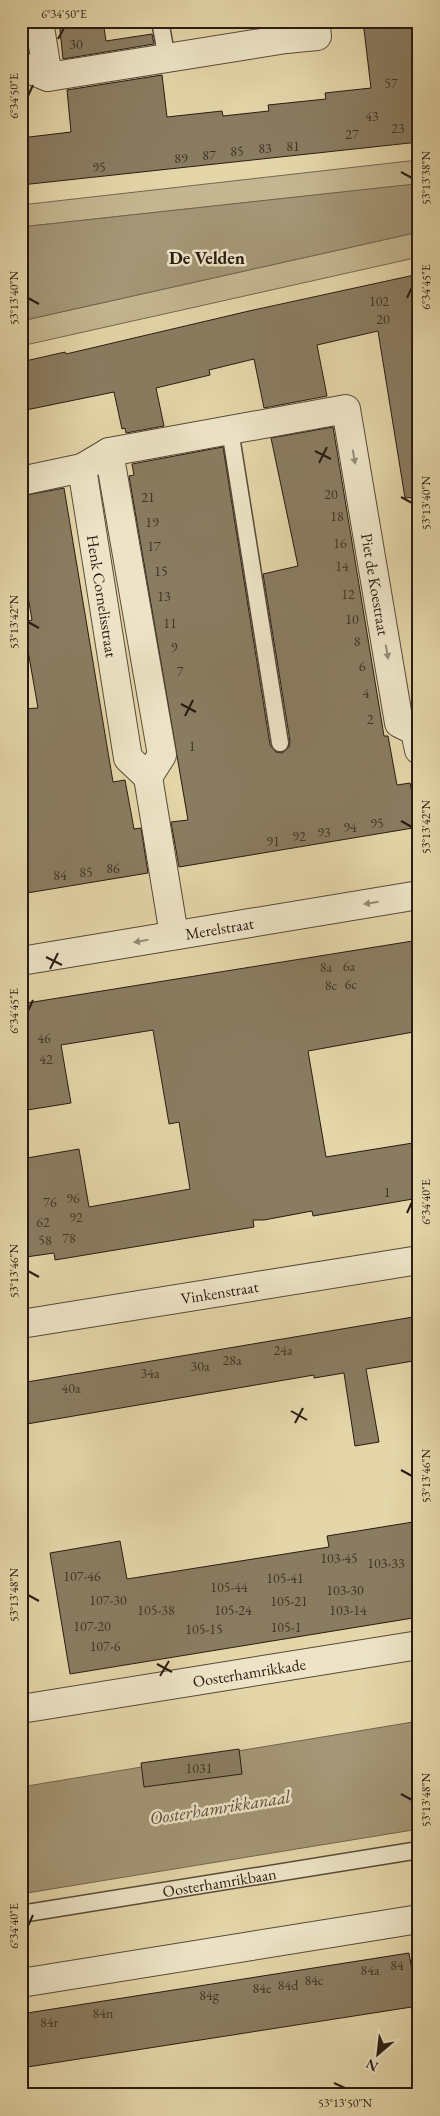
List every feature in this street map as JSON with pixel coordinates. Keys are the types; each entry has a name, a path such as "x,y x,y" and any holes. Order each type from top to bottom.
{"street":[{"path":"39,21 48,77"},
{"path":"21,66 48,77 285,30 317,36 315,21"},
{"name":"Piet de Koestraat","path":"230,430 346,409 399,723 415,731 419,750"},
{"path":"21,481 82,468 109,452 230,430"},
{"name":"Henk Cornelisstraat","path":"82,468 128,758 148,777 162,755 109,452"},
{"path":"148,777 174,935"},
{"name":"Merelstraat","path":"21,961 419,895"},
{"name":"Vinkenstraat","path":"21,1324 419,1260"},
{"name":"Oosterhamrikkade","path":"21,1709 419,1645"},
{"path":"21,1982 418,1924"}],"lane":[{"path":"160,21 164,48"},
{"path":"230,430 280,743"},
{"name":"Oosterhamrikbaan","path":"21,1914 419,1850"}],"shaded area":[{"path":"21,21 30,21 34,48 22,50"},
{"path":"419,161 419,184 21,227 21,205"},
{"path":"419,232 419,257 21,346 21,321"}],"water":[{"path":"419,184 419,232 21,321 21,227"},
{"name":"Oosterhamrikkanaal","path":"419,1721 419,1829 21,1894 21,1787"}],"building":[{"path":"59,21 103,21 106,41 152,34 154,44 63,59"},
{"path":"363,21 419,21 419,142 21,185 21,138 71,132 67,90 162,75 167,117 222,111 223,116 269,111 268,105 326,99 325,93 371,88"},
{"path":"419,274 419,497 405,498 378,331 317,345 327,396 264,408 254,359 209,370 210,375 156,388 164,426 126,433 125,428 122,429 114,392 21,411 21,362 65,352 66,354"},
{"path":"333,427 384,736 388,736 397,785 410,783 419,827 179,867 171,822 188,820 129,476 134,475 132,464 223,447 270,745 276,752 282,753 289,747 290,741 263,574 298,566 271,438"},
{"path":"64,488 113,782 125,780 134,829 141,828 148,873 21,894 21,709 38,708 23,622 32,620 21,554 21,496"},
{"path":"419,940 419,1031 308,1051 326,1157 419,1142 419,1198 313,1216 312,1211 264,1220 253,1220 254,1227 55,1260 54,1253 26,1257 21,1229 21,1159 79,1149 89,1207 190,1189 179,1122 169,1124 153,1030 61,1045 71,1103 21,1111 21,1004"},
{"path":"419,1316 419,1360 366,1369 379,1442 355,1446 344,1373 314,1378 314,1375 21,1425 21,1383"},
{"path":"413,1522 419,1559 419,1617 70,1674 50,1553 120,1541 127,1579 329,1547 327,1536"},
{"path":"239,1749 242,1774 144,1787 141,1763"},
{"path":"409,1953 418,2006 21,2068 21,2014"}],"district":[{"name":"De Velden","path":"207,257"}]}
